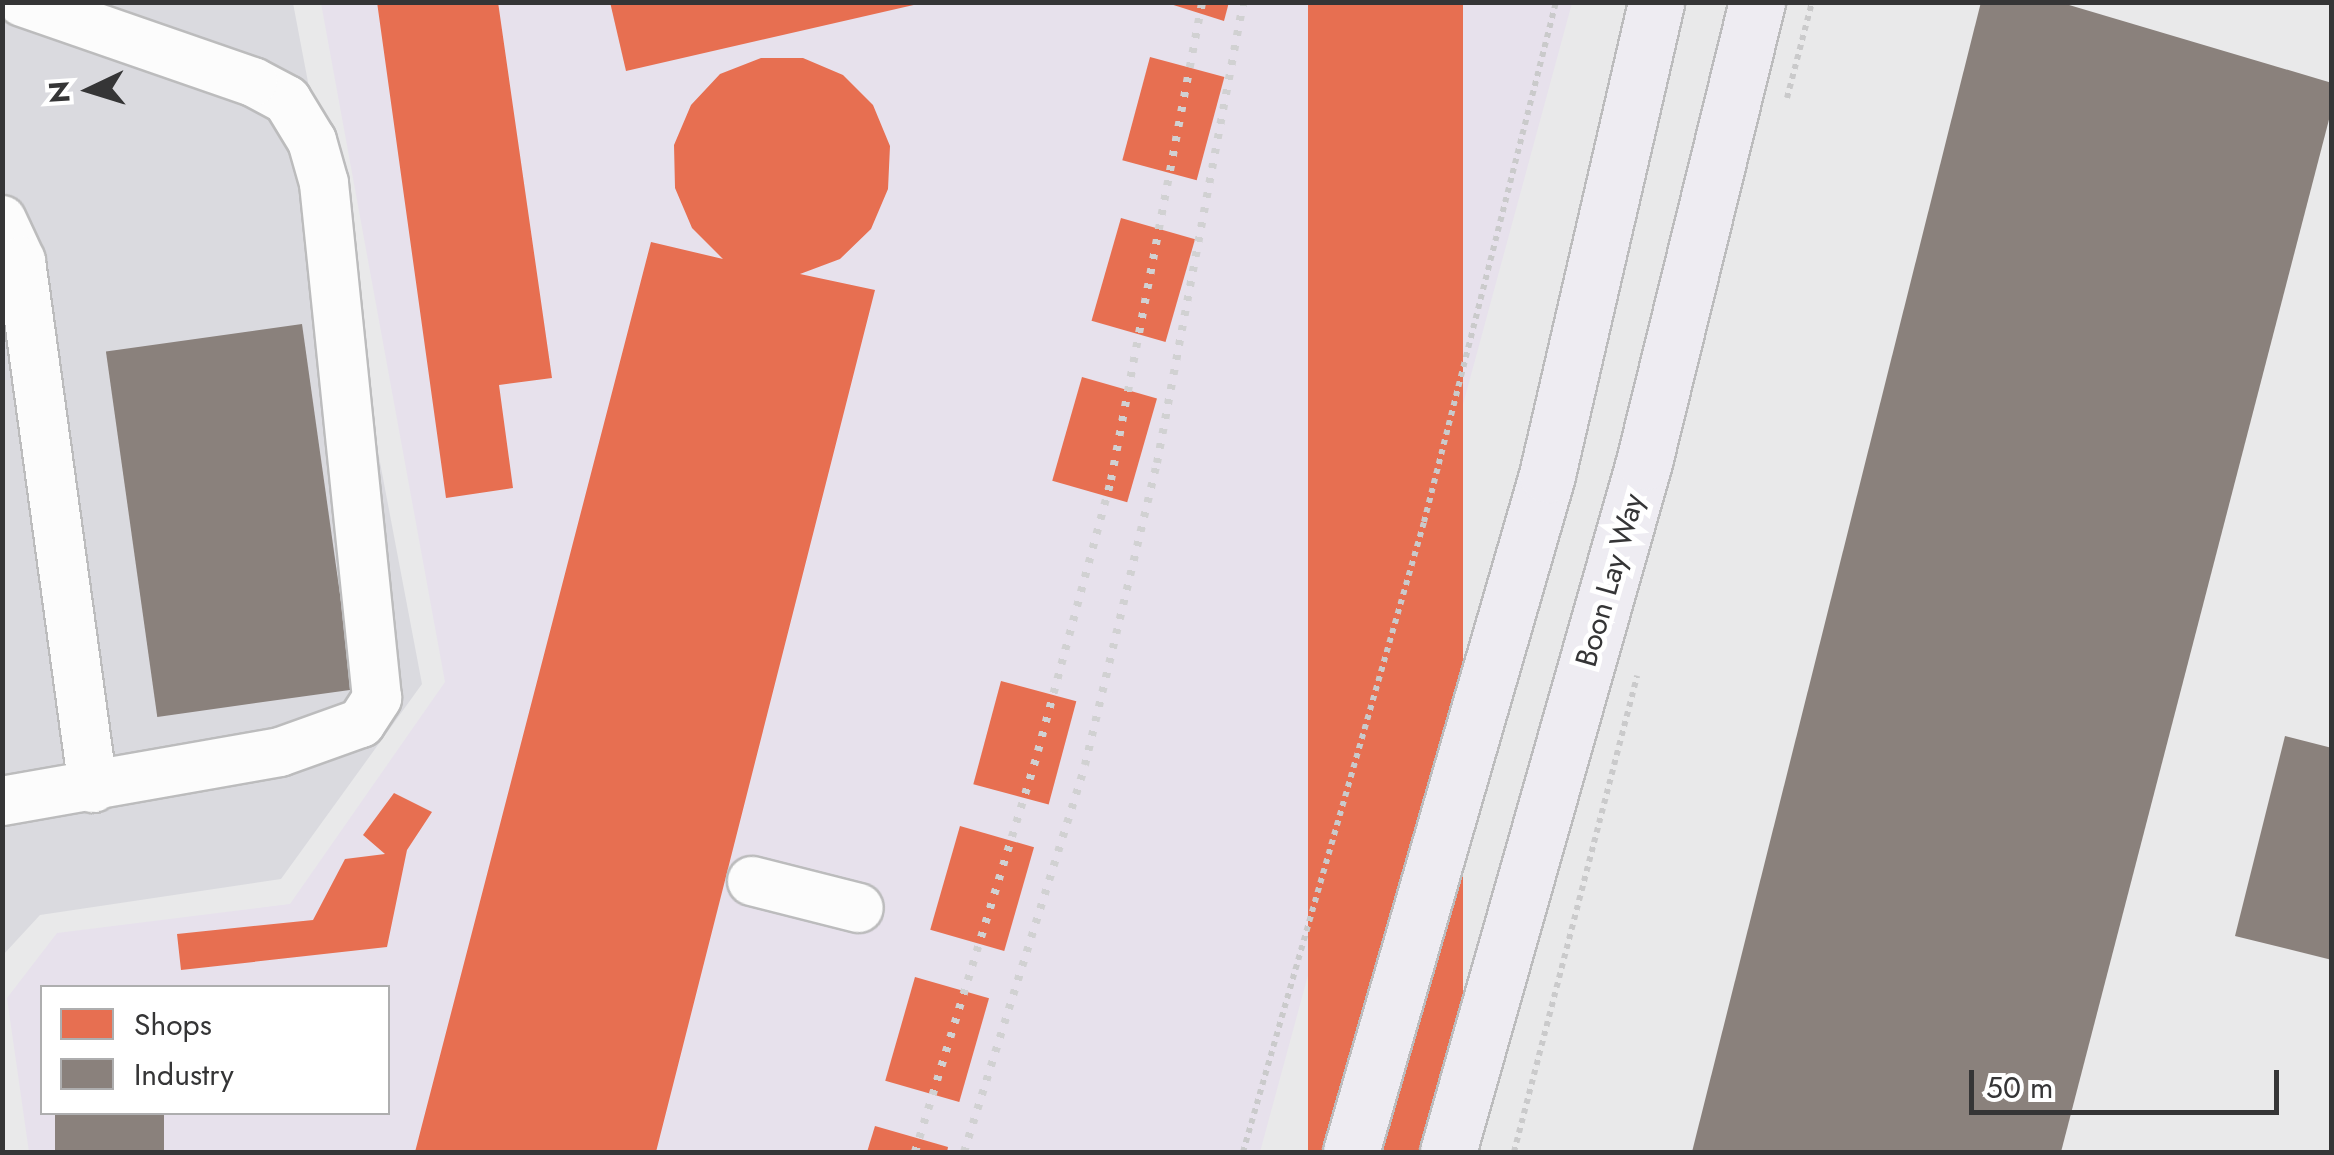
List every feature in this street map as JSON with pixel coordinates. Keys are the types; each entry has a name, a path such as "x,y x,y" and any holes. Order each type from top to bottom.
{"main road":[{"path":"1351,1152 1547,476 1656,2"},
{"name":"Boon Lay Way","path":"1448,1152 1644,462 1756,2"}],"lane":[{"path":"2,800 94,788 280,752 361,723 377,698 324,183 312,141 287,100 253,82 22,2"},
{"path":"2,220 20,261 94,788"},
{"path":"752,881 859,908"}],"path":[{"path":"1243,1152 1429,502 1556,2"}],"shaded area":[{"path":"3,3 293,3 422,684 281,879 40,915 3,955"},
{"path":"321,3 1572,3 1260,1152 29,1152 7,998 57,933 290,904 445,682"}],"building: Shops":[{"path":"377,2 498,2 552,378 499,385 513,488 446,498"},
{"path":"610,2 918,2 918,4 626,71"},
{"path":"1164,2 1229,2 1224,21"},
{"path":"1308,2 1463,2 1463,1152 1308,1152"},
{"path":"1150,57 1224,77 1197,180 1122,160"},
{"path":"761,58 803,58 843,75 873,105 890,146 888,189 871,229 840,259 800,274 875,290 656,1152 415,1152 651,242 723,259 692,228 675,188 674,145 691,105 720,74"},
{"path":"1121,218 1195,239 1166,342 1092,321"},
{"path":"1082,377 1157,398 1127,502 1052,481"},
{"path":"1001,681 1076,701 1049,805 973,784"},
{"path":"394,793 432,812 407,850 387,947 181,970 177,934 313,920 345,859 385,854 363,835"},
{"path":"960,826 1034,847 1004,951 930,930"},
{"path":"915,977 989,998 959,1102 885,1081"},
{"path":"875,1126 948,1147 947,1152 867,1152"}],"building: Industry":[{"path":"1981,2 2059,2 2332,83 2332,108 2061,1152 1692,1152"},
{"path":"302,324 353,689 157,717 106,352"},
{"path":"2285,736 2332,748 2332,960 2235,936"},
{"path":"55,1115 164,1115 164,1152 55,1152"}],"railway":[{"path":"915,1152 1038,751 1111,480 1202,2"},
{"path":"964,1152 1085,765 1157,463 1243,2"}]}
